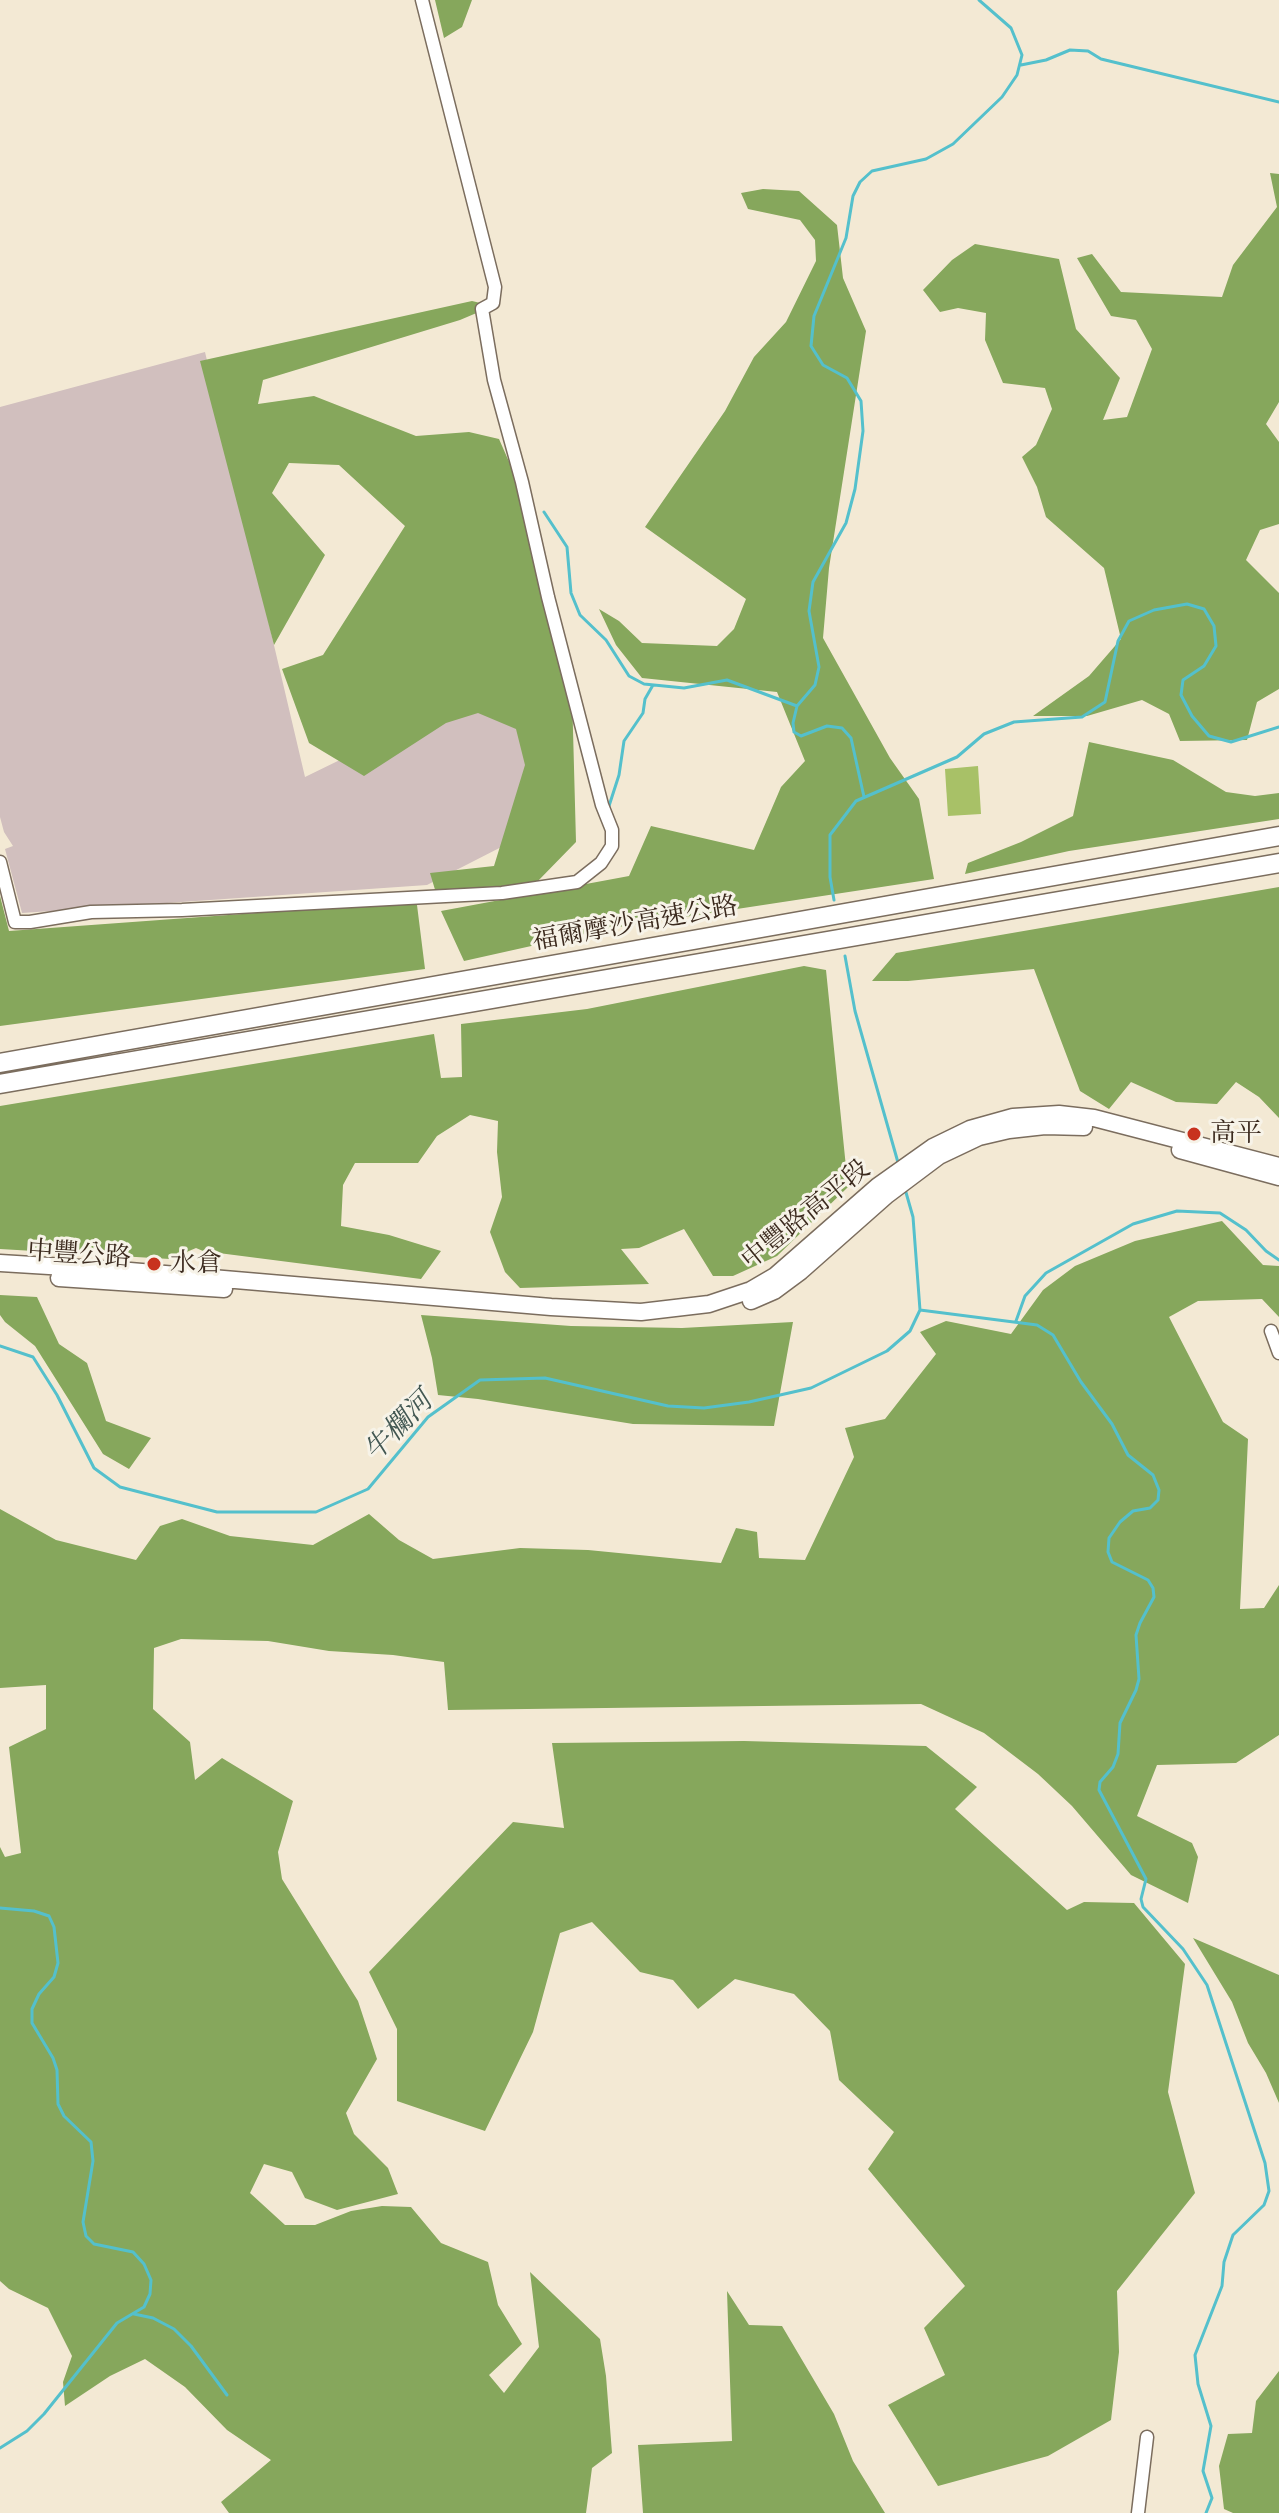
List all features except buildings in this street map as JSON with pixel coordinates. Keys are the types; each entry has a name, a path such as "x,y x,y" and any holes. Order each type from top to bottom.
{"highway":[{"name":"福爾摩沙高速公路","path":"0,1063 1279,836"},
{"name":"福爾摩沙高速公路","path":"0,1084 1279,865"}],"main road":[{"name":"中豐路高平段","path":"250,1285 395,1298 641,1312 711,1309 775,1276 882,1191 970,1129 1013,1117 1059,1114 1094,1118 1279,1166"},
{"name":"中豐路高平段","path":"936,1152 1009,1130 1078,1125 1146,1139 1279,1177"},
{"name":"中豐公路","path":"0,1263 250,1285"},
{"name":"中豐公路","path":"0,1273 250,1285"}],"street":[{"path":"0,862 15,922 30,922 91,912 502,893 577,882 601,863 612,846 612,830 602,805 494,380 482,309 493,303 495,287 422,0"},
{"path":"1271,1331 1279,1353"},
{"path":"1138,2513 1147,2437"}],"shaded area":[{"path":"205,352 305,777 473,695 530,734 515,840 427,885 22,913 5,849 13,846 4,832 0,817 0,407"}],"green space":[{"path":"435,0 472,0 462,27 444,38"},
{"path":"1270,173 1279,174 1279,402 1266,424 1279,442 1279,524 1260,530 1246,560 1279,593 1279,689 1257,702 1247,740 1180,741 1169,714 1142,700 1087,716 1033,716 1089,676 1121,639 1104,568 1046,517 1037,487 1022,457 1036,445 1052,409 1045,388 1003,383 985,340 986,313 958,308 940,312 923,290 952,260 975,244 1059,259 1076,329 1120,378 1103,420 1127,417 1152,349 1136,320 1111,316 1077,258 1092,254 1121,292 1222,297 1233,265 1277,207"},
{"path":"763,189 799,191 837,225 843,278 866,331 829,568 823,638 890,758 919,799 934,879 612,928 464,961 441,911 629,876 651,826 754,850 781,787 805,761 777,692 642,678 616,645 599,609 619,621 642,643 717,646 734,629 746,599 645,527 725,411 754,357 786,322 816,261 815,240 800,220 748,209 741,193"},
{"path":"472,301 493,306 460,320 263,380 258,404 314,396 416,436 469,432 499,439 525,498 572,693 576,842 536,883 436,893 430,873 494,866 525,765 516,729 478,713 446,723 364,776 309,743 282,669 323,655 405,526 339,465 289,463 272,493 325,555 274,645 200,361"},
{"path":"1089,742 1173,760 1226,792 1255,796 1279,793 1279,819 1069,851 965,874 968,863 1021,842 1073,816"},
{"path":"978,766 981,814 948,816 945,769"},
{"path":"1279,887 1279,1118 1259,1097 1236,1082 1217,1104 1176,1102 1131,1082 1109,1109 1080,1091 1034,969 908,981 872,981 896,953"},
{"path":"0,896 9,931 393,903 417,905 425,969 0,1026"},
{"path":"804,966 826,970 848,1187 777,1256 733,1276 713,1276 684,1229 639,1248 621,1249 649,1284 520,1288 505,1272 490,1232 502,1197 497,1152 498,1121 470,1115 437,1136 418,1163 355,1163 343,1185 341,1226 389,1235 441,1251 421,1279 196,1248 170,1259 0,1249 0,1106 434,1034 441,1078 462,1077 461,1024 587,1009"},
{"path":"1222,1221 1263,1265 1279,1266 1279,1317 1262,1299 1198,1301 1169,1317 1223,1422 1248,1439 1240,1609 1264,1608 1279,1585 1279,1735 1236,1763 1157,1765 1137,1816 1192,1843 1198,1857 1188,1903 1131,1875 1072,1806 1038,1774 984,1733 921,1704 448,1710 444,1662 329,1651 268,1641 181,1639 154,1648 153,1709 190,1742 195,1780 222,1758 293,1801 278,1852 282,1879 358,2001 377,2059 346,2113 354,2134 388,2168 398,2194 337,2210 305,2198 292,2172 264,2164 250,2193 285,2225 315,2225 351,2211 382,2206 411,2207 441,2243 488,2262 498,2305 522,2344 489,2375 504,2393 539,2347 530,2272 600,2339 612,2453 592,2468 586,2513 229,2513 221,2502 271,2460 227,2430 185,2387 145,2359 110,2376 65,2406 63,2382 72,2356 48,2308 9,2289 0,2281 0,1847 5,1857 21,1853 9,1747 46,1729 46,1685 0,1688 0,1509 56,1540 136,1560 160,1526 182,1519 230,1536 313,1545 369,1514 399,1540 433,1559 520,1548 588,1550 721,1563 736,1528 757,1532 759,1558 805,1560 854,1457 845,1428 885,1419 936,1354 920,1332 946,1321 1011,1334 1043,1290 1075,1266 1135,1241"},
{"path":"0,1295 37,1297 59,1344 87,1363 106,1421 151,1438 129,1469 103,1454 35,1346 5,1322 0,1315"},
{"path":"421,1315 571,1326 682,1328 793,1322 774,1426 633,1424 438,1395"},
{"path":"744,1741 926,1746 977,1787 955,1809 1067,1910 1084,1902 1134,1903 1185,1964 1168,2092 1195,2193 1117,2291 1119,2352 1111,2420 1048,2456 938,2486 888,2405 945,2375 924,2328 965,2286 868,2169 894,2132 839,2080 830,2031 794,1994 735,1979 698,2009 673,1980 640,1972 592,1922 560,1933 533,2032 485,2131 397,2101 397,2029 369,1972 513,1822 564,1828 552,1743"},
{"path":"1193,1938 1279,1975 1279,2103 1248,2043 1232,2002"},
{"path":"727,2291 749,2325 782,2326 834,2414 853,2461 885,2513 643,2513 638,2445 732,2441"},
{"path":"1279,2371 1279,2513 1233,2513 1224,2509 1219,2466 1228,2434 1252,2433 1256,2401"}],"waterway":[{"path":"864,797 851,738 842,728 827,726 801,736 794,732 793,723 797,706 815,685 819,667 809,611 813,582 846,523 855,489 863,431 861,401 847,378 823,365 811,346 814,316 846,238 853,196 860,182 872,171 926,159 953,144 1002,97 1017,75 1022,55 1011,28 979,0"},
{"path":"1021,65 1046,60 1070,50 1088,51 1101,59 1279,102"},
{"path":"544,512 567,547 571,593 580,615 606,640 629,676 644,684 684,688 727,680 797,706"},
{"path":"834,900 830,877 830,835 856,801 957,757 984,734 1014,722 1082,717 1105,702 1118,641 1129,621 1154,610 1187,604 1204,609 1214,626 1216,646 1204,666 1183,680 1181,695 1192,716 1209,736 1231,742 1279,727"},
{"path":"609,806 619,775 624,741 643,713 645,699 653,685"},
{"path":"845,956 855,1011 899,1166"},
{"name":"牛欄河","path":"0,1346 33,1357 57,1395 94,1468 120,1487 217,1512 316,1512 368,1489 428,1417 480,1380 545,1378 668,1406 704,1408 811,1388 887,1351 910,1331 920,1310 913,1217 905,1189"},
{"path":"1016,1321 1025,1296 1046,1273 1133,1224 1177,1211 1220,1213 1246,1230 1279,1260"},
{"path":"920,1310 1037,1325 1053,1335 1081,1382 1112,1424 1128,1455 1153,1475 1159,1490 1158,1500 1150,1508 1133,1511 1120,1522 1109,1538 1108,1552 1112,1562 1148,1580 1154,1597 1136,1635 1139,1679 1120,1723 1118,1754 1113,1767 1100,1782 1099,1790 1146,1879 1141,1899 1143,1907 1183,1949 1207,1985 1265,2163 1269,2191 1264,2205 1233,2235 1224,2262 1222,2286 1195,2355 1198,2384 1211,2426 1203,2471 1212,2498 1206,2513"},
{"path":"0,1908 34,1911 49,1916 54,1927 58,1963 54,1977 39,1994 32,2009 32,2023 57,2070 58,2104 64,2116 91,2142 93,2161 83,2222 86,2236 94,2244 133,2252 144,2264 151,2280 150,2294 144,2307 117,2323 44,2414 27,2431 0,2448"},
{"path":"134,2314 153,2318 174,2329 191,2346 227,2395"}],"place":[{"name":"高平","path":"1194,1134"},
{"name":"水倉","path":"154,1264"}]}
